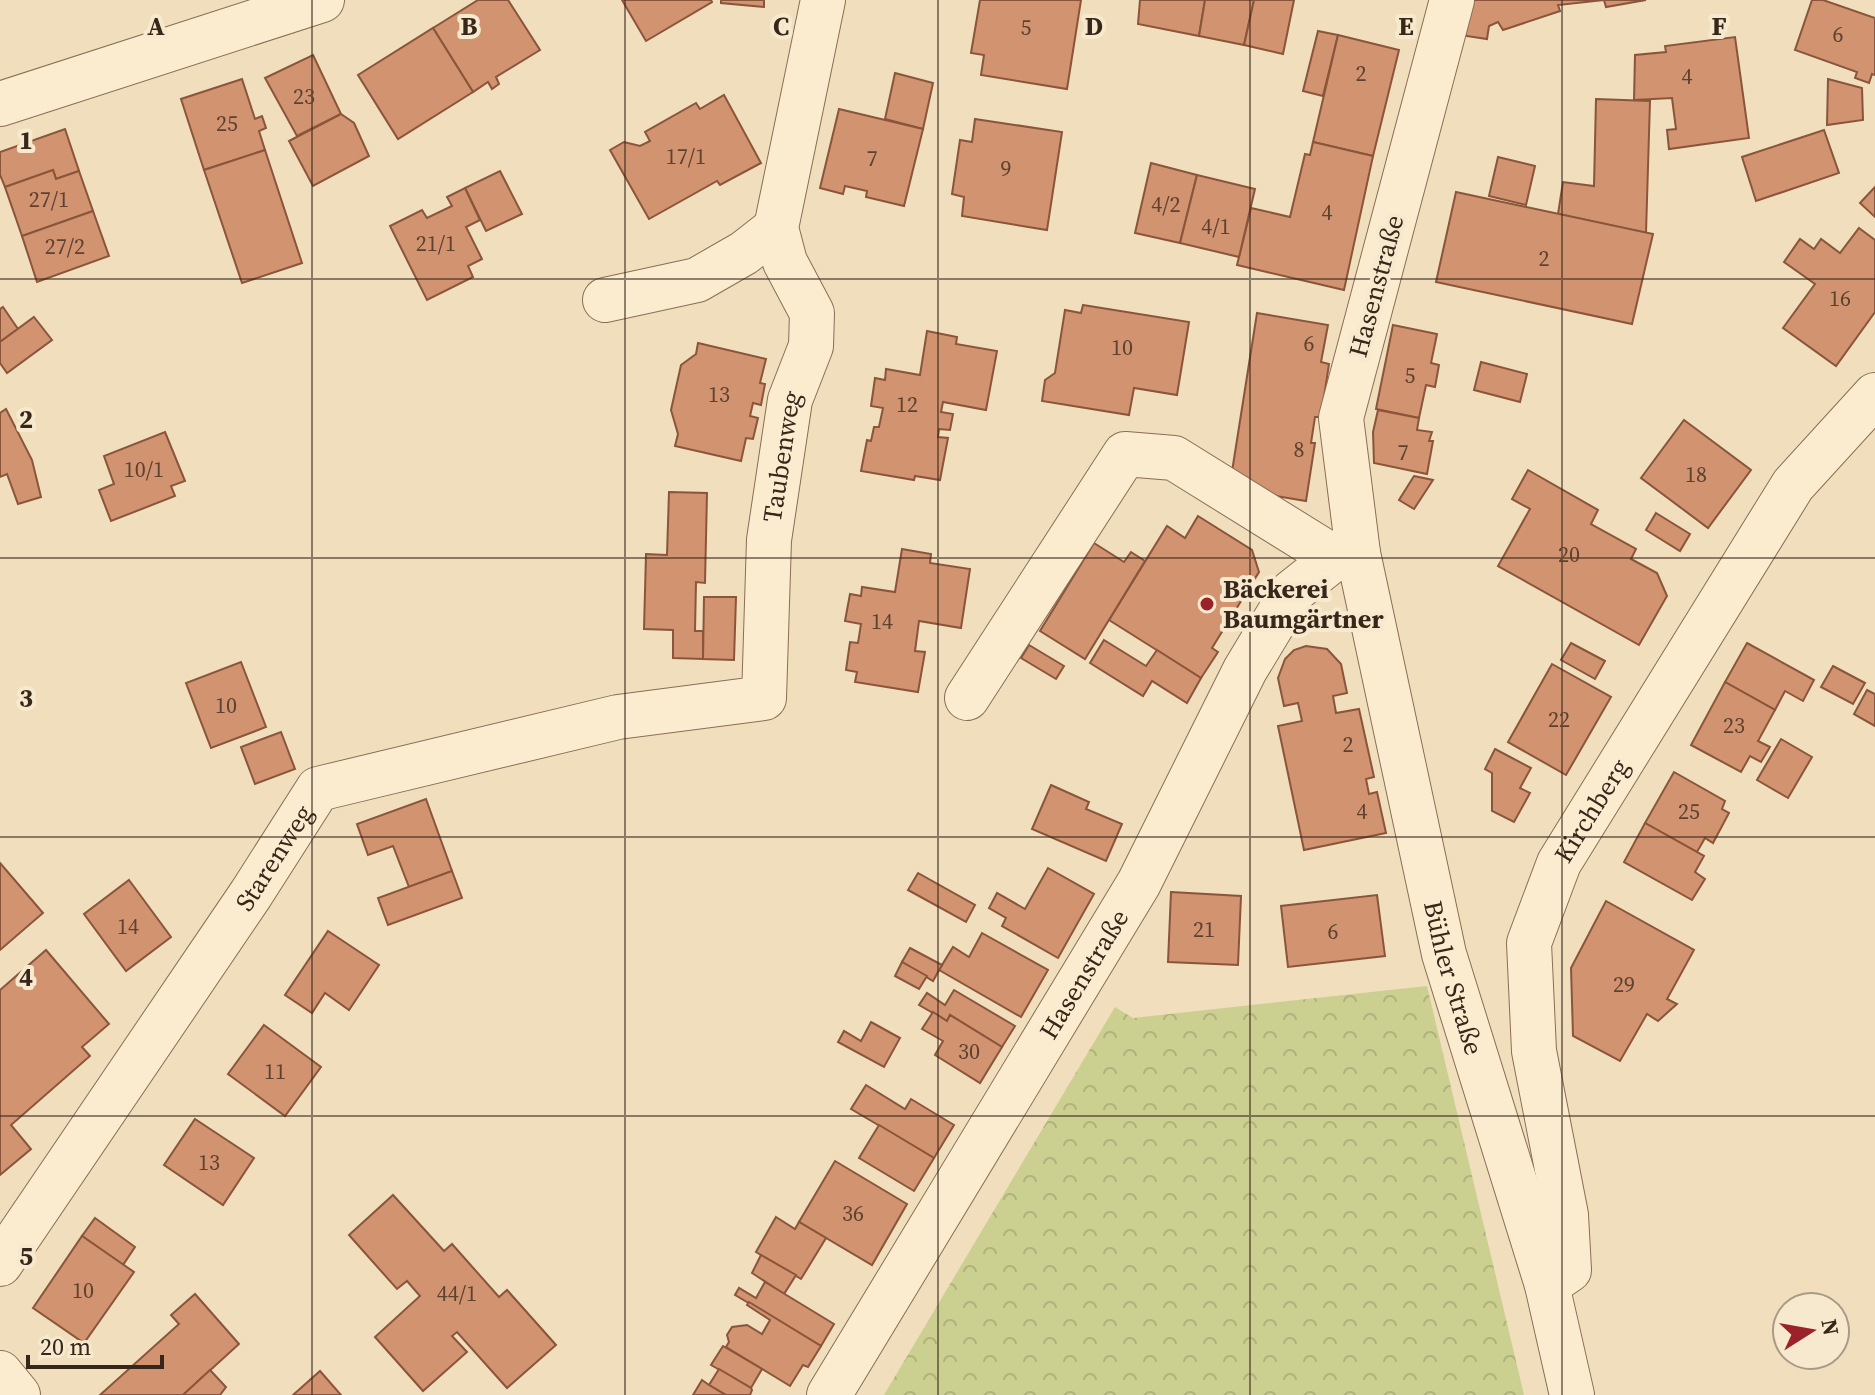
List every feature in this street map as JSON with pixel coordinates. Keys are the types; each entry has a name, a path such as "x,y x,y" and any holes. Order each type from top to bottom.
{"street":[{"path":"0,104 322,0"},
{"name":"Taubenweg","path":"764,698 769,540 790,400 811,346 812,313 785,262 776,228 823,0"},
{"name":"Hasenstraße","path":"829,1395 1139,883 1245,670 1292,592 1346,556 1341,418 1452,0"},
{"path":"605,300 697,280 744,253 776,228"},
{"name":"Kirchberg","path":"1547,1285 1569,1270 1566,1215 1534,1051 1529,943 1559,863 1793,485 1875,395"},
{"path":"967,698 1125,454 1174,458 1346,556"},
{"name":"Bühler Straße","path":"1346,556 1444,954 1547,1285 1572,1395"},
{"name":"Starenweg","path":"0,1264 251,894 318,789 618,717 764,698"},
{"path":"0,1373 18,1395"}],"green space":[{"path":"1427,986 1524,1395 884,1395 1115,1007 1133,1018"}],"building":[{"path":"478,0 508,0 540,50 496,77 499,84 492,89 488,82 473,92 433,28"},
{"path":"622,0 711,0 712,2 646,41"},
{"path":"721,0 764,0 764,7 721,3"},
{"path":"980,0 1081,0 1067,89 981,75 984,55 971,53"},
{"path":"1140,0 1205,0 1199,36 1138,24"},
{"path":"1205,0 1254,0 1244,45 1199,36"},
{"path":"1254,0 1294,0 1283,54 1244,45"},
{"path":"1468,0 1604,0 1558,5 1560,11 1503,30 1498,22 1489,26 1487,39 1460,35"},
{"path":"1604,0 1646,0 1606,7"},
{"path":"1812,0 1823,0 1875,18 1875,75 1872,74 1869,83 1855,78 1857,72 1795,50"},
{"path":"433,28 473,92 398,139 358,75"},
{"path":"1318,31 1338,35 1323,96 1303,91"},
{"path":"1338,35 1399,50 1373,156 1313,142"},
{"path":"1735,37 1749,138 1669,149 1667,130 1676,129 1672,98 1634,100 1635,55 1666,52 1665,46"},
{"path":"313,55 341,114 297,136 265,78"},
{"path":"895,73 933,83 923,129 885,119"},
{"path":"242,79 255,119 262,116 266,128 259,131 265,150 204,170 181,99"},
{"path":"1828,79 1862,88 1863,120 1827,125"},
{"path":"724,95 761,163 720,185 717,181 649,219 610,150 624,142 640,146 650,141 645,132 696,103 700,109"},
{"path":"1596,99 1650,101 1646,233 1558,214 1563,182 1594,186"},
{"path":"839,109 923,129 904,206 866,197 867,191 845,186 843,194 820,188"},
{"path":"341,114 354,123 369,156 313,186 289,141"},
{"path":"975,119 1062,132 1047,230 962,216 964,197 952,194 960,140 972,142"},
{"path":"65,129 79,171 56,179 53,170 5,187 0,175 0,152"},
{"path":"1824,130 1839,173 1756,201 1742,157"},
{"path":"1313,142 1373,156 1344,290 1237,265 1251,208 1290,217 1305,154 1310,155"},
{"path":"265,150 302,263 242,283 204,170"},
{"path":"1498,157 1535,166 1526,205 1489,196"},
{"path":"1151,163 1197,175 1180,243 1135,233"},
{"path":"53,170 56,179 79,171 93,211 22,236 5,187"},
{"path":"500,171 522,214 486,231 465,188"},
{"path":"1197,175 1255,189 1239,257 1180,243"},
{"path":"1875,187 1875,217 1860,203"},
{"path":"465,188 480,220 466,227 482,259 468,266 473,277 427,300 390,226 422,210 427,218 452,206 447,197"},
{"path":"1456,192 1653,234 1632,324 1436,282"},
{"path":"93,211 109,256 37,282 22,236"},
{"path":"1859,228 1875,240 1875,312 1836,366 1783,328 1815,284 1784,262 1800,239 1814,249 1821,239 1840,253"},
{"path":"1083,305 1189,322 1177,395 1134,388 1129,415 1042,401 1045,380 1055,373 1065,310 1081,313"},
{"path":"3,307 18,329 0,342 0,309"},
{"path":"1257,313 1328,325 1321,362 1329,364 1321,417 1315,417 1311,443 1315,443 1306,501 1245,491 1231,478"},
{"path":"34,317 52,340 7,373 0,363 0,342"},
{"path":"1393,325 1437,334 1431,363 1439,365 1435,387 1426,385 1419,418 1376,409"},
{"path":"927,331 957,337 956,344 997,351 986,410 943,402 941,412 953,414 950,430 939,429 938,437 948,438 940,480 915,476 914,480 861,471 867,440 871,441 874,427 879,427 883,408 871,406 875,378 885,380 886,369 920,375"},
{"path":"698,343 766,359 760,383 765,384 761,405 753,403 750,416 758,418 753,439 746,438 741,461 675,446 678,434 671,410 681,365 696,354"},
{"path":"1481,362 1527,374 1520,402 1474,390"},
{"path":"6,409 32,460 41,497 18,504 7,474 0,477 0,413"},
{"path":"1378,410 1419,418 1417,430 1432,432 1427,474 1374,463 1373,432"},
{"path":"1684,420 1751,470 1708,528 1641,478"},
{"path":"165,432 185,481 171,486 175,496 111,521 99,490 114,484 104,456"},
{"path":"1528,470 1598,510 1591,524 1636,549 1631,559 1657,573 1667,596 1639,645 1498,566 1530,509 1512,499"},
{"path":"1414,476 1433,480 1414,509 1399,500"},
{"path":"669,492 707,493 705,583 696,582 695,631 703,631 703,659 673,658 673,630 644,629 646,554 667,555"},
{"path":"1656,513 1690,534 1680,551 1646,530"},
{"path":"1198,516 1252,550 1259,572 1212,648 1218,652 1201,678 1109,620 1167,526 1185,538"},
{"path":"1094,543 1124,562 1131,552 1145,561 1085,659 1040,631"},
{"path":"902,549 931,554 930,563 970,569 961,628 919,621 915,651 925,652 918,692 855,682 857,672 846,670 850,642 858,643 861,624 845,621 850,594 861,596 862,587 895,592"},
{"path":"704,597 736,597 734,660 703,659"},
{"path":"1104,640 1146,666 1157,650 1201,678 1187,703 1152,681 1143,696 1090,663"},
{"path":"1571,643 1605,661 1595,679 1561,660"},
{"path":"1747,643 1814,680 1803,701 1785,691 1775,710 1725,682"},
{"path":"1029,645 1064,666 1056,679 1021,658"},
{"path":"1306,646 1327,649 1341,664 1347,693 1333,696 1336,713 1359,709 1374,777 1366,779 1369,794 1377,792 1386,833 1304,850 1278,726 1302,721 1298,703 1284,706 1278,678 1285,659 1294,650"},
{"path":"241,662 266,727 211,748 186,683"},
{"path":"1552,664 1611,697 1566,775 1508,742"},
{"path":"1833,666 1865,683 1853,704 1821,687"},
{"path":"1725,682 1775,710 1758,741 1770,747 1761,762 1750,756 1741,772 1691,745"},
{"path":"1867,690 1875,694 1875,726 1854,714"},
{"path":"281,732 295,769 255,784 241,747"},
{"path":"1781,739 1812,757 1788,798 1757,780"},
{"path":"1495,749 1531,768 1520,788 1530,793 1514,822 1492,811 1492,773 1485,769"},
{"path":"1674,772 1725,801 1722,809 1729,813 1713,843 1705,838 1697,852 1645,823"},
{"path":"1051,785 1089,802 1086,809 1122,824 1106,861 1032,829"},
{"path":"426,799 452,871 409,887 393,846 368,855 357,824"},
{"path":"1645,823 1704,856 1695,872 1705,879 1692,900 1624,862"},
{"path":"0,863 43,913 0,950"},
{"path":"1048,868 1094,894 1058,958 1002,926 1006,918 989,908 997,893 1025,909"},
{"path":"452,871 462,898 388,925 378,898"},
{"path":"918,873 975,905 966,922 908,890"},
{"path":"129,880 171,937 126,971 84,914"},
{"path":"1171,892 1241,896 1238,965 1168,962"},
{"path":"1377,895 1385,956 1288,967 1281,906"},
{"path":"1606,901 1694,950 1667,999 1677,1004 1658,1021 1647,1014 1620,1061 1573,1036 1571,968"},
{"path":"328,931 379,965 349,1010 325,993 312,1013 285,995"},
{"path":"982,933 1048,970 1021,1017 939,970 953,947 969,957"},
{"path":"910,948 942,965 933,981 902,962"},
{"path":"46,950 109,1024 82,1047 90,1056 11,1125 31,1149 0,1175 0,990"},
{"path":"902,962 927,976 919,989 895,976"},
{"path":"954,990 1015,1026 1002,1047 950,1015 947,1021 919,1005 927,993 945,1005"},
{"path":"933,1012 947,1021 950,1015 1002,1047 980,1083 935,1055 943,1041 922,1029"},
{"path":"871,1022 900,1038 884,1067 838,1042 844,1031 861,1041"},
{"path":"264,1025 321,1067 285,1116 228,1074"},
{"path":"866,1085 905,1109 911,1099 954,1125 934,1158 851,1109"},
{"path":"195,1119 254,1158 223,1205 164,1165"},
{"path":"879,1125 934,1158 914,1191 859,1158"},
{"path":"835,1161 907,1204 872,1265 799,1222"},
{"path":"393,1195 444,1251 452,1244 499,1297 507,1290 556,1345 507,1388 457,1332 452,1336 467,1352 423,1391 375,1337 420,1296 407,1281 397,1289 349,1235"},
{"path":"776,1217 795,1229 799,1222 826,1238 801,1279 756,1252"},
{"path":"95,1218 135,1247 123,1265 82,1236"},
{"path":"82,1236 134,1272 84,1343 33,1308"},
{"path":"761,1255 796,1275 784,1294 752,1273"},
{"path":"765,1282 834,1324 821,1346 735,1295 739,1288 756,1298"},
{"path":"195,1294 239,1344 183,1395 100,1395 179,1324 171,1315"},
{"path":"749,1302 821,1346 808,1367 803,1365 790,1386 726,1347 729,1342 727,1335 732,1327 747,1325 762,1334 770,1320 747,1305"},
{"path":"723,1346 762,1369 751,1388 711,1365"},
{"path":"719,1369 751,1388 750,1395 726,1395 709,1385"},
{"path":"210,1370 226,1387 220,1395 183,1395"},
{"path":"320,1371 341,1395 293,1395"},
{"path":"702,1380 709,1385 726,1395 693,1395"}],"place":[{"name":"Bäckerei Baumgärtner","path":"1207,604"}]}
